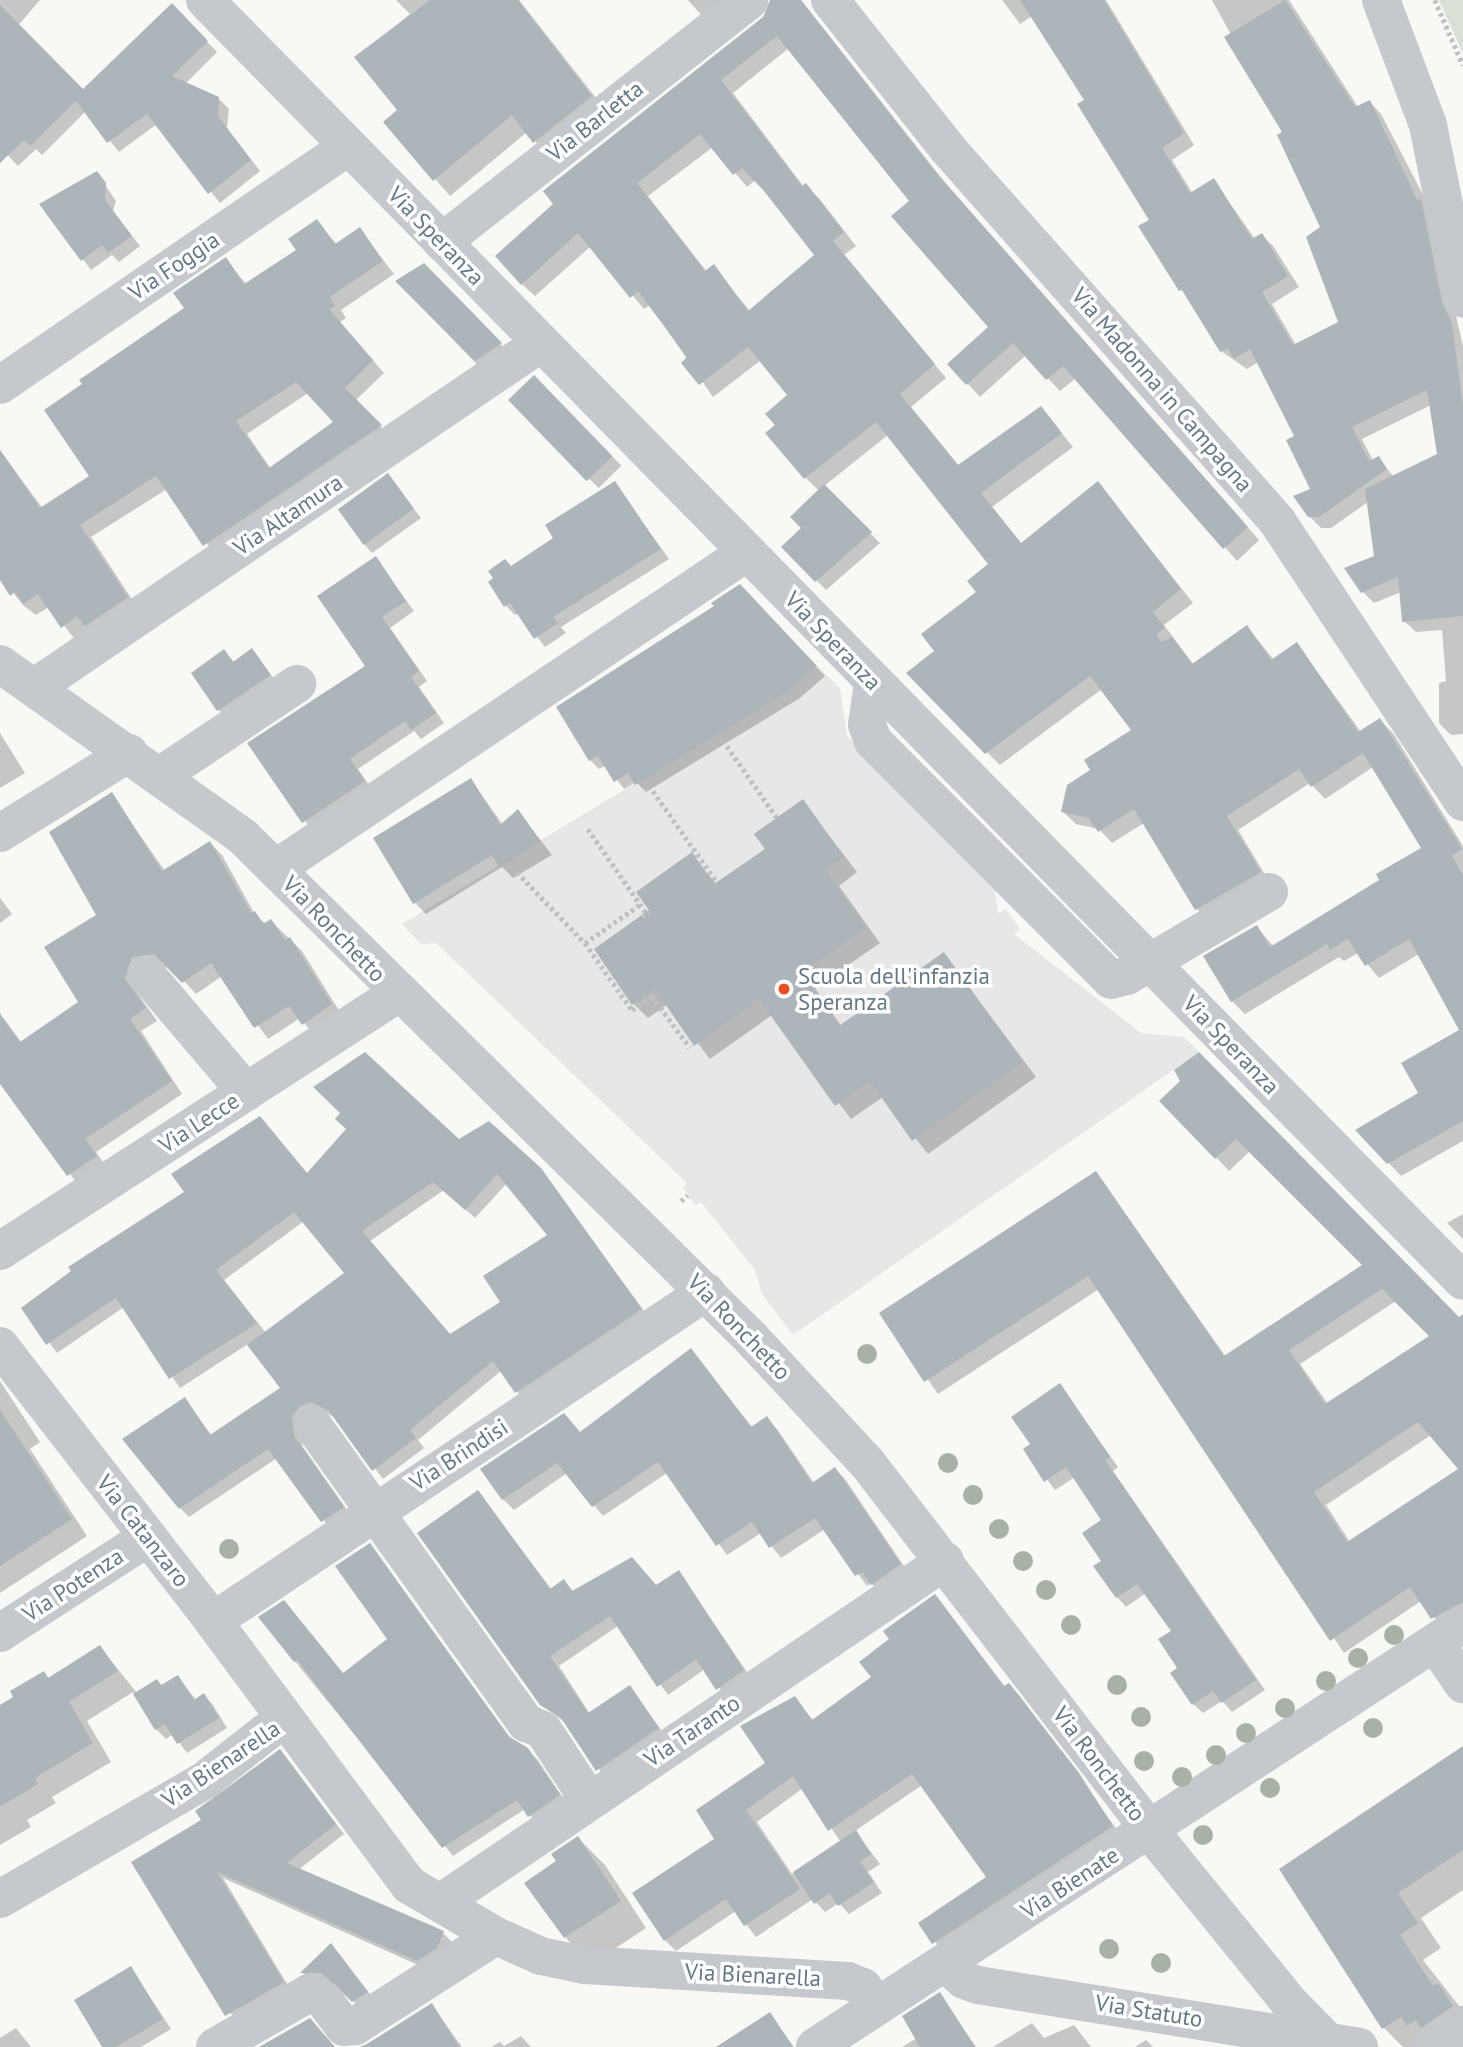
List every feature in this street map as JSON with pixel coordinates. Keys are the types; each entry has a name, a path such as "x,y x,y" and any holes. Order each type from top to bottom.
{"street":[{"name":"Via Speranza","path":"205,0 1463,1281"},
{"name":"Via Barletta","path":"442,242 749,0"},
{"name":"Via Madonna in Campagna","path":"830,0 942,142 1277,521 1463,802"},
{"path":"1381,0 1428,125 1463,298"},
{"name":"Via Foggia","path":"0,385 348,147"},
{"name":"Via Altamura","path":"34,687 541,343"},
{"name":"Via Ronchetto","path":"275,869 746,553"},
{"name":"Via Ronchetto","path":"0,664 226,822 397,994 706,1292 853,1446 945,1561 1291,2021 1342,2042"},
{"path":"161,775 297,684"},
{"path":"0,833 129,753"},
{"path":"1150,962 1269,892"},
{"path":"146,974 246,1092"},
{"name":"Via Lecce","path":"0,1251 397,994"},
{"name":"Via Brindisi","path":"213,1621 706,1292"},
{"name":"Via Catanzaro","path":"0,1346 213,1621 284,1718"},
{"path":"312,1424 526,1723 542,1730 589,1800"},
{"name":"Via Potenza","path":"0,1633 147,1538"},
{"name":"Via Taranto","path":"440,1903 945,1561"},
{"path":"1449,1634 1463,1684"},
{"name":"Via Bienate","path":"815,2047 1449,1634"},
{"name":"Via Bienarella","path":"0,1899 205,1780 284,1718 409,1885 496,1936 541,1956 575,1964 854,1982 877,2007"},
{"path":"215,2047 311,1992 323,1999 344,2027 355,2026 496,1936"},
{"name":"Via Statuto","path":"944,1964 964,1980 978,1985 1291,2021"},
{"path":"1431,2047 1463,2025"}],"path":[{"path":"1435,0 1463,65"},
{"path":"727,746 777,818"},
{"path":"653,791 717,882"},
{"path":"589,829 647,914"},
{"path":"517,872 585,943 632,1010 652,996 690,1048"},
{"path":"585,943 641,904"},
{"path":"681,1201 688,1195"}],"shaded area":[{"path":"1439,0 1463,0 1463,54"},
{"name":"Scuola dell'infanzia Speranza","path":"817,666 840,688 847,736 994,885 998,913 1006,909 1020,929 1014,934 1141,1033 1184,1037 1199,1052 793,1335 762,1294 755,1270 701,1202 695,1205 683,1187 687,1183 436,943 421,944 402,924 791,689"}],"building":[{"path":"430,0 518,0 592,96 533,143 512,115 433,181 383,122 397,110 354,57"},
{"path":"770,0 801,0 934,170 1248,527 1223,549 1063,366 1046,380 1013,343 966,385 947,364 988,327 891,216 909,201 777,36 721,80 802,186 806,183 844,232 833,241 935,364 900,394 958,465 1041,406 1062,433 981,493 1021,543 1098,481 1181,589 1153,612 1165,628 1156,634 1161,642 1172,637 1192,664 1247,625 1271,660 1297,642 1358,732 1380,718 1462,849 1452,856 1463,875 1463,1121 1387,1164 1355,1130 1418,1093 1401,1063 1459,1030 1409,939 1365,966 1348,939 1330,950 1327,944 1231,1002 1203,956 1257,925 1270,947 1379,880 1376,874 1421,848 1363,753 1311,787 1299,769 1227,816 1261,872 1195,910 1134,809 1098,832 1089,818 1061,812 1067,785 1090,770 1084,760 1131,730 1090,676 985,754 906,673 934,651 921,634 976,592 967,581 988,564 876,422 804,479 765,433 775,425 765,414 787,395 748,347 699,385 681,363 687,357 638,291 630,298 578,233 521,285 495,256 553,204 543,191 763,17","holes":["700,134 733,175 742,168 764,191 814,255 748,311 714,264 705,271 637,183"]},
{"path":"1020,0 1104,0 1184,133 1162,148 1190,193 1214,178 1252,239 1262,233 1288,276 1262,292 1293,345 1338,322 1306,237 1320,227 1277,135 1282,132 1224,37 1285,0 1355,107 1370,100 1417,200 1421,199 1442,302 1452,324 1463,405 1463,616 1402,622 1398,577 1361,593 1344,568 1374,556 1365,489 1437,454 1427,390 1352,427 1369,461 1379,456 1387,469 1319,517 1308,517 1293,496 1310,489 1286,440 1294,436 1250,349 1234,359 1228,348 1220,352 1182,290 1179,291 1138,226 1149,220 1077,104 1084,100"},
{"path":"172,3 208,41 172,76 219,97 218,116 251,160 208,194 147,114 107,143 76,101 30,146 24,140 0,163 0,5 83,89"},
{"path":"97,171 106,183 105,200 132,236 108,253 102,245 81,261 39,204"},
{"path":"317,219 335,244 360,227 383,261 330,297 335,306 329,309 373,360 345,388 382,425 203,546 156,476 80,525 128,597 85,626 77,616 61,628 38,594 23,604 15,592 10,596 0,580 0,450 40,508 89,476 44,410 82,384 79,380 184,308 173,293 177,290 226,257 244,284 296,250 288,239","holes":["296,382 333,422 269,468 236,421"]},
{"path":"424,263 502,343 475,361 395,281"},
{"path":"534,375 612,456 587,481 508,400"},
{"path":"388,473 414,509 364,545 338,509"},
{"path":"615,481 661,549 553,617 558,623 534,639 510,603 504,607 488,582 493,578 488,571 505,559 511,566 553,538 545,525"},
{"path":"824,484 872,532 815,582 781,547 801,528 790,517"},
{"path":"376,556 406,601 382,617 419,671 411,677 436,713 411,730 405,721 350,759 365,781 302,823 247,743 365,666 317,596"},
{"path":"740,584 817,666 790,690 635,785 628,773 614,782 598,756 589,761 556,707 714,606 711,603"},
{"path":"252,648 271,675 217,711 191,673 224,649 233,662"},
{"path":"471,778 500,825 518,809 541,842 499,867 492,855 413,904 373,838"},
{"path":"112,792 162,871 210,841 251,913 255,911 263,924 271,919 285,940 290,937 332,1004 302,1025 289,1006 254,1028 211,963 182,983 154,954 132,957 125,979 146,1008 130,1019 172,1081 85,1139 97,1156 67,1176 0,1084 0,1015 20,1042 78,1002 44,947 96,915 49,832"},
{"path":"803,799 844,857 825,870 866,928 802,973 839,1026 944,952 1023,1062 912,1141 870,1081 835,1106 759,999 694,1046 655,989 632,1005 594,949 649,910 636,892 692,852 714,884 765,849 754,834"},
{"path":"365,1052 459,1139 489,1121 541,1168 642,1309 515,1393 493,1361 410,1430 416,1438 372,1471 329,1411 311,1402 300,1406 292,1416 294,1436 344,1507 321,1522 268,1449 179,1509 122,1439 185,1397 210,1435 280,1388 247,1345 344,1273 294,1212 216,1270 257,1323 169,1379 116,1298 46,1345 21,1308 71,1271 68,1267 184,1192 171,1174 260,1116 307,1173 346,1129 335,1119 340,1113 313,1087","holes":["497,1174 547,1235 483,1276 500,1302 450,1334 362,1231 433,1182 465,1210"]},
{"path":"1199,1052 1459,1317 1463,1314 1463,1602 1431,1619 1410,1587 1330,1641 1088,1276 924,1382 879,1313 1096,1171 1224,1356 1362,1265 1236,1139 1215,1159 1159,1101 1180,1081 1174,1070","holes":["1382,1289 1429,1336 1325,1404 1289,1350","1418,1422 1458,1469 1347,1542 1314,1492"]},
{"path":"691,1348 751,1427 767,1416 812,1483 835,1467 901,1564 871,1585 862,1572 855,1576 815,1518 769,1548 752,1522 716,1546 658,1462 592,1507 557,1463 502,1500 480,1469 564,1413 580,1432"},
{"path":"1060,1383 1110,1457 1105,1460 1256,1680 1221,1703 1213,1691 1192,1705 1170,1673 1177,1668 1158,1639 1171,1631 1137,1584 1116,1598 1093,1566 1101,1561 1082,1533 1101,1520 1066,1467 1044,1482 1023,1449 1030,1444 1011,1417"},
{"path":"0,1410 72,1519 0,1566"},
{"path":"478,1490 550,1589 564,1579 572,1591 632,1557 656,1585 679,1570 744,1670 716,1690 696,1659 657,1687 610,1616 550,1656 588,1713 630,1685 659,1728 596,1771 561,1718 540,1705 417,1533"},
{"path":"370,1543 508,1736 528,1748 560,1795 528,1817 517,1800 442,1848 297,1660 294,1662 258,1617 284,1600 343,1673 387,1639 335,1566"},
{"path":"935,1594 1004,1686 1009,1683 1079,1773 1113,1826 932,1944 918,1923 986,1877 912,1774 828,1831 793,1776 746,1810 800,1889 744,1926 726,1899 664,1941 632,1893 714,1839 696,1810 765,1763 740,1726 795,1696 812,1720 871,1677 859,1662 889,1639 883,1631"},
{"path":"100,1645 118,1671 69,1702 93,1743 35,1778 38,1784 0,1807 0,1705 13,1697 10,1691 44,1671 48,1678"},
{"path":"178,1675 194,1700 204,1693 219,1718 177,1744 165,1724 155,1730 133,1694 157,1679 161,1685"},
{"path":"1463,1746 1463,1850 1398,1893 1418,1923 1400,1935 1433,1986 1438,1983 1453,2006 1421,2028 1416,2020 1407,2026 1401,2017 1382,2029 1279,1869"},
{"path":"280,1749 336,1824 287,1863 444,1931 437,1948 417,1961 217,1872 284,1982 225,2016 131,1862 201,1820 195,1811"},
{"path":"856,1830 871,1854 860,1861 874,1882 838,1906 830,1893 814,1904 793,1872"},
{"path":"578,1836 621,1901 564,1938 524,1883 556,1861 551,1854"},
{"path":"331,1943 368,1992 352,2002 322,1973 300,1973"},
{"path":"131,1966 163,2019 116,2047 102,2047 74,2000"},
{"path":"940,1992 975,2047 920,2047 902,2016"},
{"path":"432,2003 459,2047 360,2047 367,2044"},
{"path":"770,2012 793,2047 716,2047"},
{"path":"310,2018 335,2047 259,2047"}],"place":[{"name":"Scuola dell'infanzia Speranza","path":"784,989"}]}
